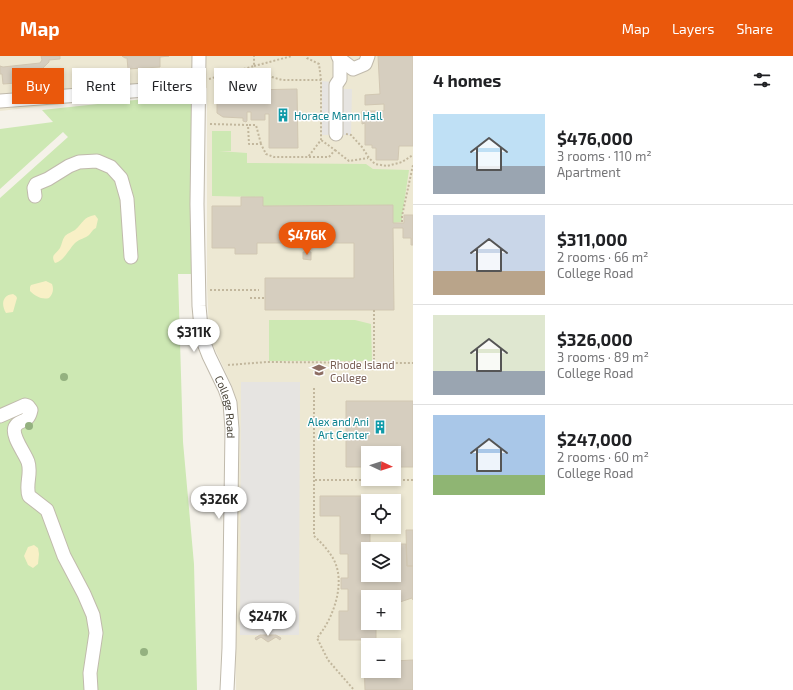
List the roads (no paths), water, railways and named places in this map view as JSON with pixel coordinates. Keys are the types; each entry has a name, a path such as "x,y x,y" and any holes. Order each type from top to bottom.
{"street":[{"name":"College Road","path":"199,56 199,68"},
{"path":"339,58 353,69 365,64 368,56"},
{"path":"336,134 336,84 340,79 339,58"},
{"path":"0,101 138,88"},
{"name":"College Road","path":"198,104 197,204 199,306 202,338 225,388 230,403 232,429 227,690"},
{"path":"35,196 34,188 36,184 54,176 69,166 79,162 92,161 106,164 121,178 126,193 131,257"},
{"path":"0,416 25,405 28,406 30,410 29,416 25,421 18,423 14,428 14,434 29,463 27,486 29,496 46,510 64,556 93,615 96,633 90,673 90,690"}],"place":[{"name":"Horace Mann Hall","path":"283,115"},
{"name":"Rhode Island College","path":"319,370"},
{"name":"Alex and Ani Art Center","path":"380,427"}]}
